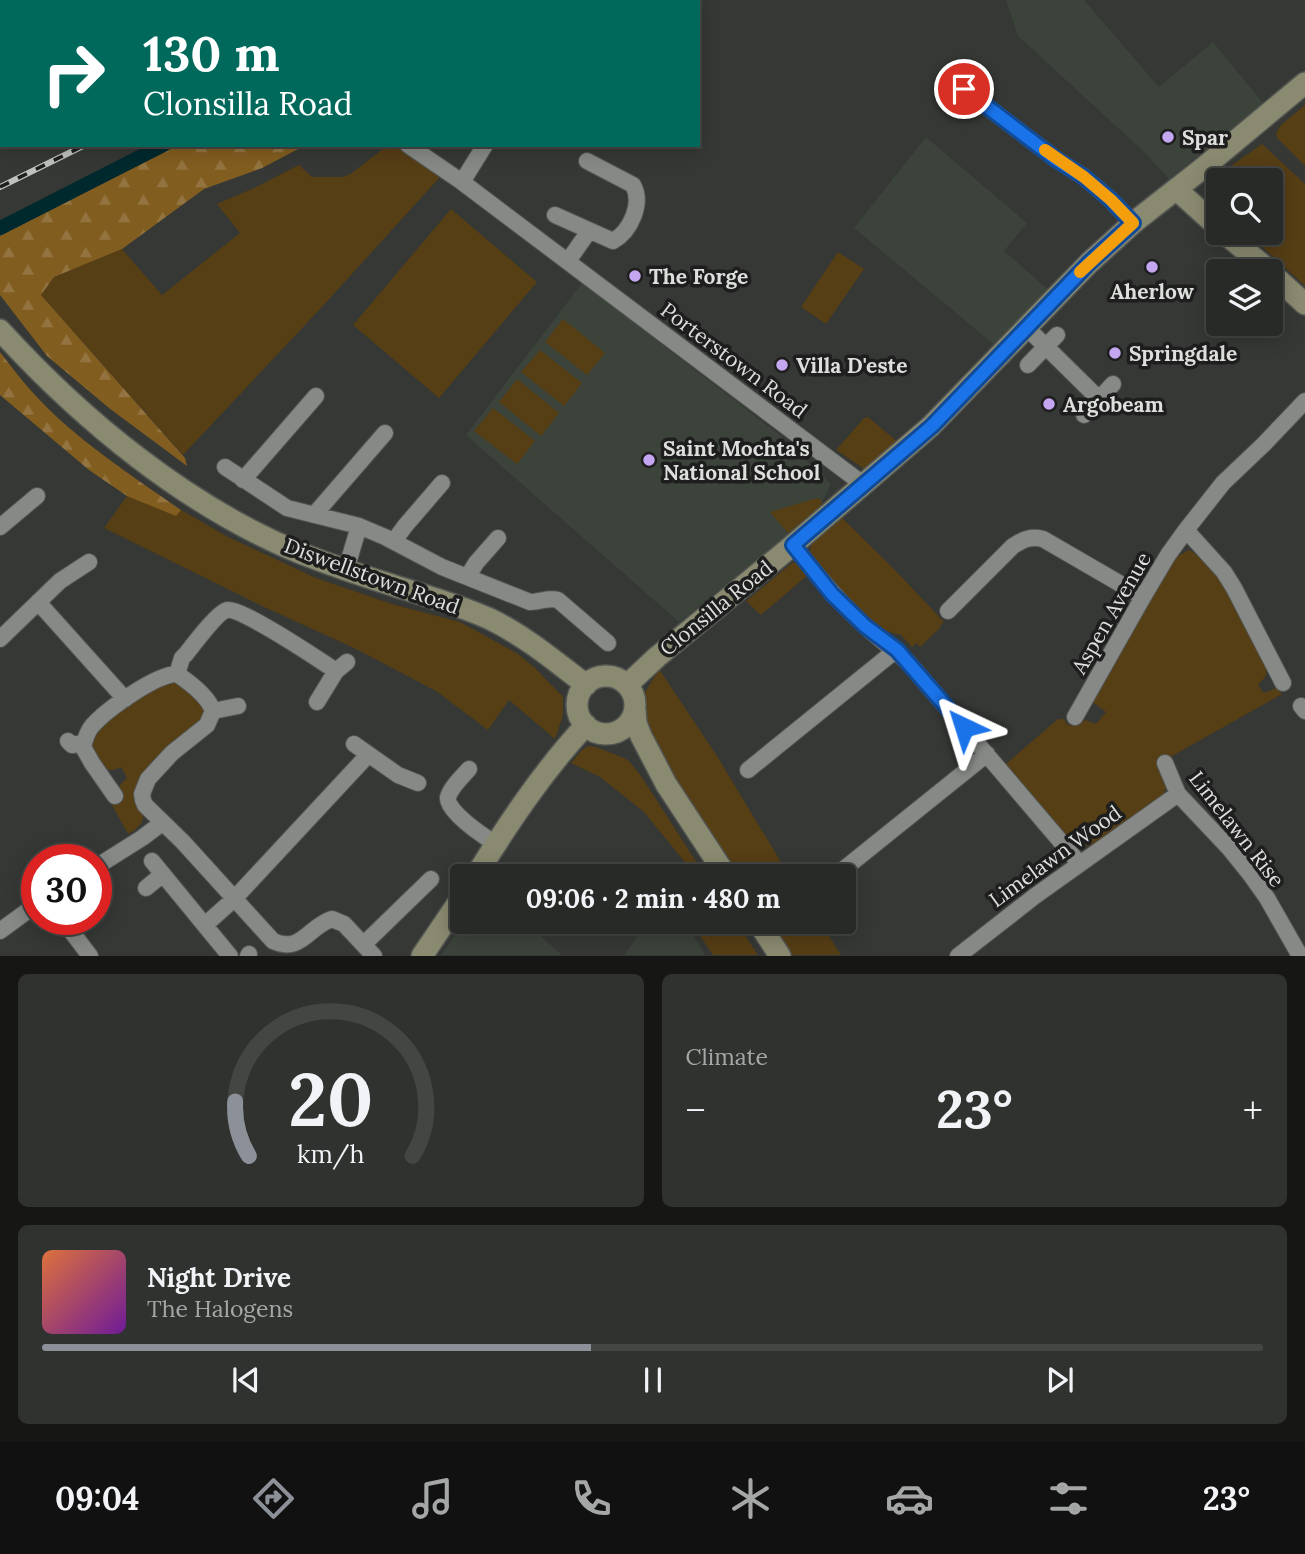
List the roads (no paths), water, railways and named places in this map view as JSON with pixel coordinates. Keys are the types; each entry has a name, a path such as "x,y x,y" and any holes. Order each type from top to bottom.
{"main road":[{"name":"Clonsilla Road","path":"627,685 932,426 1089,263 1133,223 1305,83"},
{"path":"1176,189 1206,217"},
{"path":"1238,245 1255,259"},
{"path":"1283,284 1305,304"},
{"name":"Diswellstown Road","path":"0,330 72,403 130,452 208,506 298,552 346,570 447,601 491,620 545,653 586,685"},
{"path":"635,710 632,719 619,731 601,734 593,731 580,718 580,692 593,680 602,677 619,679 627,685 635,701 636,723 641,736 666,784 718,864"},
{"path":"483,864 540,779 586,725"},
{"path":"610,734 634,749 666,784"},
{"path":"422,956 450,915"},
{"path":"766,934 780,956"}],"street":[{"path":"964,89 1057,160 1084,177 1133,223"},
{"name":"Porterstown Road","path":"411,147 568,261 864,485"},
{"path":"462,182 484,147"},
{"path":"555,215 613,241 629,224 638,201 633,185 587,161"},
{"path":"568,261 589,231"},
{"path":"1026,327 1051,341 1099,399"},
{"path":"1028,365 1051,341"},
{"path":"1084,415 1113,384"},
{"path":"243,480 316,396"},
{"name":"Aspen Avenue","path":"1098,716 1079,712 1168,555 1223,483 1305,401"},
{"path":"314,515 385,433"},
{"path":"225,467 286,508 359,526 442,567 530,602 558,600 608,643"},
{"path":"394,541 442,483"},
{"path":"0,527 37,496"},
{"path":"346,570 359,526"},
{"path":"1186,530 1234,587 1283,683"},
{"path":"948,611 1013,546 1024,539 1035,537 1043,539 1143,597"},
{"path":"468,576 498,538"},
{"path":"793,545 832,594 865,626 897,650 1079,863"},
{"path":"0,639 60,581 89,562"},
{"path":"38,603 125,699"},
{"path":"177,674 182,659 221,613 234,609 342,666 317,702"},
{"path":"748,769 897,650"},
{"path":"123,778 111,790 83,747 76,742 125,699 166,675 177,674 210,703 213,711 207,725 165,760 148,779 142,794 145,805 184,843 268,937 278,944 290,945 332,919 344,924 369,950 428,882 438,896"},
{"path":"213,711 237,706"},
{"path":"354,744 398,775 418,783"},
{"path":"850,864 987,754"},
{"path":"205,925 234,899 369,755"},
{"name":"Limelawn Rise","path":"1165,763 1178,794 1230,848 1250,874 1269,901 1300,956"},
{"path":"468,769 452,790 448,798 449,804 460,817 496,844"},
{"name":"Limelawn Wood","path":"963,954 999,922 1178,794"},
{"path":"112,857 162,823"},
{"path":"152,861 230,956"},
{"path":"146,888 163,874"},
{"path":"0,931 21,916"},
{"path":"74,935 90,956"}],"waterway":[{"path":"0,228 159,147"}],"railway":[{"path":"0,187 81,147"}],"place":[{"name":"Spar","path":"1168,137"},
{"name":"Aherlow","path":"1152,267"},
{"name":"The Forge","path":"635,276"},
{"name":"Springdale","path":"1115,353"},
{"name":"Villa D'este","path":"782,365"},
{"name":"Argobeam","path":"1049,404"},
{"name":"Saint Mochta's National School","path":"649,460"}]}
